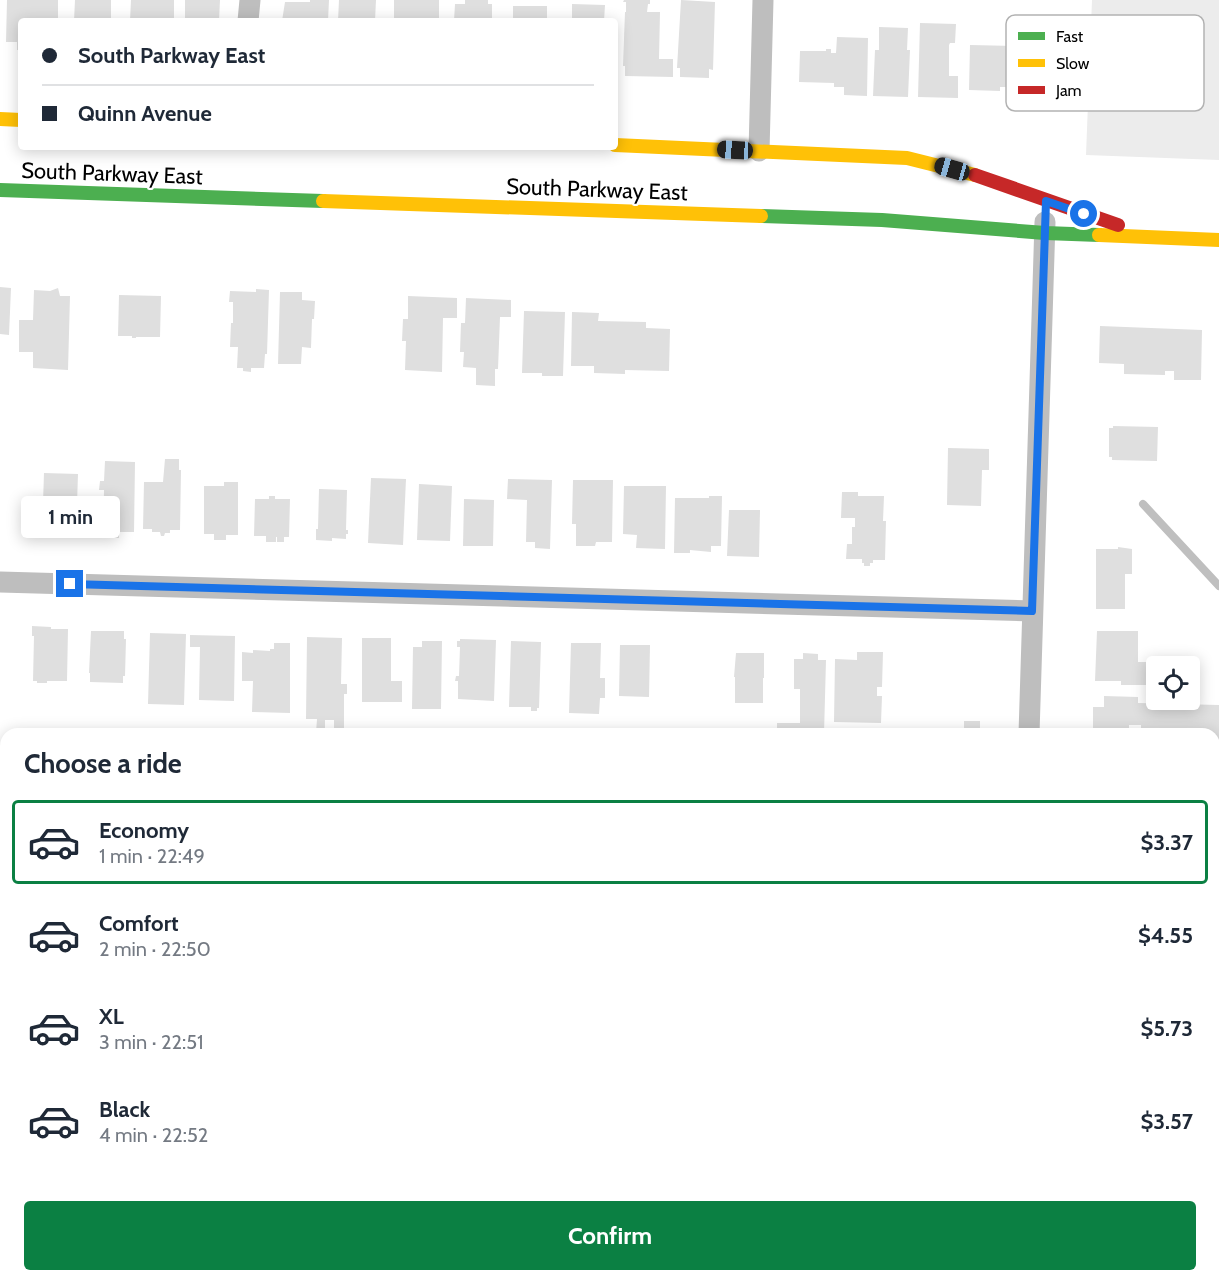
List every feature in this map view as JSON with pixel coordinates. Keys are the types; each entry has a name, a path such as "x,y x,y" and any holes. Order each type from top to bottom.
{"main road":[{"path":"0,119 18,120"},
{"name":"South Parkway East","path":"618,145 907,158 974,175 1115,225 1193,239"},
{"name":"South Parkway East","path":"0,190 882,220 1045,233 1219,240"}],"street":[{"path":"248,18 250,0"},
{"path":"759,150 763,0"},
{"path":"1029,728 1046,201"},
{"path":"0,582 1032,611"}],"shaded area":[{"path":"1092,0 1219,0 1219,160 1086,155 1088,111 1204,111 1204,15 1091,15"}],"building":[{"path":"7,0 58,0 58,18 18,18 18,50 17,42 6,42"},
{"path":"75,0 111,0 111,18 74,18"},
{"path":"131,0 174,0 174,18 130,18"},
{"path":"185,0 220,0 219,18 185,18"},
{"path":"310,0 329,0 328,18 282,18 285,2 310,2"},
{"path":"339,0 376,0 375,18 338,18"},
{"path":"394,0 439,0 439,18 394,18"},
{"path":"465,0 488,0 488,4 492,4 492,18 454,18 455,4 465,4"},
{"path":"624,0 650,0 647,12 660,12 659,59 673,59 673,77 625,76 625,66 623,66 626,2 623,2"},
{"path":"681,0 715,2 713,70 709,69 709,78 680,77 680,68 677,68"},
{"path":"572,4 605,5 604,18 572,18"},
{"path":"513,6 547,6 547,18 513,18"},
{"path":"920,23 956,24 955,43 949,45 949,76 958,76 958,98 918,97"},
{"path":"879,27 908,28 907,50 910,50 908,97 873,96 875,50 879,50"},
{"path":"837,37 868,38 867,96 844,95 844,87 834,87 834,83 799,82 800,51 831,49 831,53 836,53"},
{"path":"970,45 1006,46 1006,87 1000,87 1000,91 969,90"},
{"path":"0,287 11,288 9,335 0,334"},
{"path":"58,288 60,296 70,296 68,370 33,368 33,352 19,352 19,320 33,320 34,290 50,291"},
{"path":"256,289 269,290 267,354 265,354 264,368 251,368 251,372 237,368 238,347 230,347 233,302 229,302 230,291 256,292"},
{"path":"280,292 302,292 302,300 315,301 311,348 302,347 301,364 278,364"},
{"path":"119,295 161,296 160,337 118,336"},
{"path":"408,296 457,298 457,318 443,318 442,372 405,370 406,341 402,341 403,319 408,319"},
{"path":"466,298 511,300 511,317 500,317 495,386 476,385 476,368 463,367 464,352 460,352 461,323 465,323"},
{"path":"524,311 565,312 563,376 522,373"},
{"path":"572,312 599,313 598,321 646,322 646,328 670,329 669,371 625,370 625,374 594,373 594,366 571,366"},
{"path":"1100,326 1202,330 1201,380 1174,380 1174,371 1165,371 1165,375 1124,374 1124,364 1099,363"},
{"path":"1113,426 1158,427 1157,461 1112,460 1112,457 1109,457 1109,428"},
{"path":"948,448 989,449 989,470 982,470 981,506 947,505"},
{"path":"165,459 179,459 179,470 181,470 180,530 170,530 170,533 161,536 160,532 143,529 144,482 163,482"},
{"path":"105,461 135,462 134,532 119,532 119,538 103,538 104,490 99,490 100,481 104,481"},
{"path":"44,473 78,474 76,534 42,533"},
{"path":"371,478 406,479 403,545 368,543"},
{"path":"508,479 552,480 550,549 535,548 535,542 526,542 527,500 507,499"},
{"path":"573,480 613,480 612,542 596,542 595,546 576,546 576,524 572,524"},
{"path":"224,482 238,482 238,535 226,535 226,540 214,540 214,534 204,534 204,486 224,486"},
{"path":"419,484 452,486 450,541 417,540"},
{"path":"624,486 666,486 665,549 636,548 637,535 623,534"},
{"path":"319,489 347,490 346,530 348,534 346,534 346,539 316,540"},
{"path":"842,492 858,492 858,496 884,496 885,560 873,560 870,566 864,566 862,559 846,559 847,544 852,544 852,527 855,527 855,518 841,518"},
{"path":"269,496 275,496 275,499 290,499 289,537 284,537 284,542 277,542 276,537 276,542 266,542 266,536 254,536 255,499 269,499"},
{"path":"709,496 722,496 721,546 711,546 711,552 690,550 690,553 674,553 675,498 709,498"},
{"path":"464,499 494,500 493,546 463,546"},
{"path":"729,510 760,510 759,557 727,556"},
{"path":"1118,547 1132,549 1132,574 1125,574 1125,609 1096,609 1096,549 1118,549"},
{"path":"32,626 68,629 67,681 37,683 33,681 34,636 32,636"},
{"path":"91,631 124,631 124,639 126,639 123,683 90,682"},
{"path":"1097,631 1138,631 1138,662 1146,662 1146,685 1121,685 1121,681 1095,681"},
{"path":"150,633 186,634 184,705 148,704"},
{"path":"190,635 235,636 234,701 199,700 200,647 190,647"},
{"path":"307,637 342,638 341,684 347,684 347,694 344,694 344,728 334,728 334,720 325,720 325,728 316,728 317,719 306,719"},
{"path":"362,638 391,638 391,681 402,681 402,702 362,702"},
{"path":"460,639 496,640 494,701 458,699 458,681 455,681 456,676 459,676 460,647 457,647 457,641"},
{"path":"422,641 442,641 441,709 412,709 413,647 422,647"},
{"path":"511,641 541,642 539,708 537,711 531,711 531,707 509,707"},
{"path":"274,643 290,643 290,713 252,712 253,681 242,681 242,652 270,651 274,649"},
{"path":"571,643 601,643 600,678 605,678 605,698 600,698 599,714 569,713"},
{"path":"620,645 650,645 649,697 619,696"},
{"path":"857,652 883,652 882,687 877,687 877,696 882,696 881,723 834,722 835,659 857,660"},
{"path":"736,653 764,653 763,703 735,703"},
{"path":"803,653 818,654 818,660 826,660 824,728 777,728 777,723 800,723 800,689 794,689 794,659 803,659"},
{"path":"1104,696 1138,697 1138,703 1146,703 1146,710 1200,710 1200,705 1219,705 1219,728 1141,728 1141,725 1129,725 1129,728 1093,728 1093,707 1104,707"},
{"path":"964,721 980,721 980,728 964,728"}],"waterway":[{"path":"1143,504 1219,586"}],"traffic: fast":[{"path":"0,190 323,201"},
{"path":"761,216 882,220 1099,235"}],"traffic: slow":[{"path":"0,119 18,120"},
{"path":"618,145 907,158 975,175"},
{"path":"323,201 761,216"},
{"path":"1099,235 1219,240"}],"traffic: jam":[{"path":"975,175 1118,225"}],"route":[{"path":"70,584 1032,611 1046,201 1084,214"}]}
